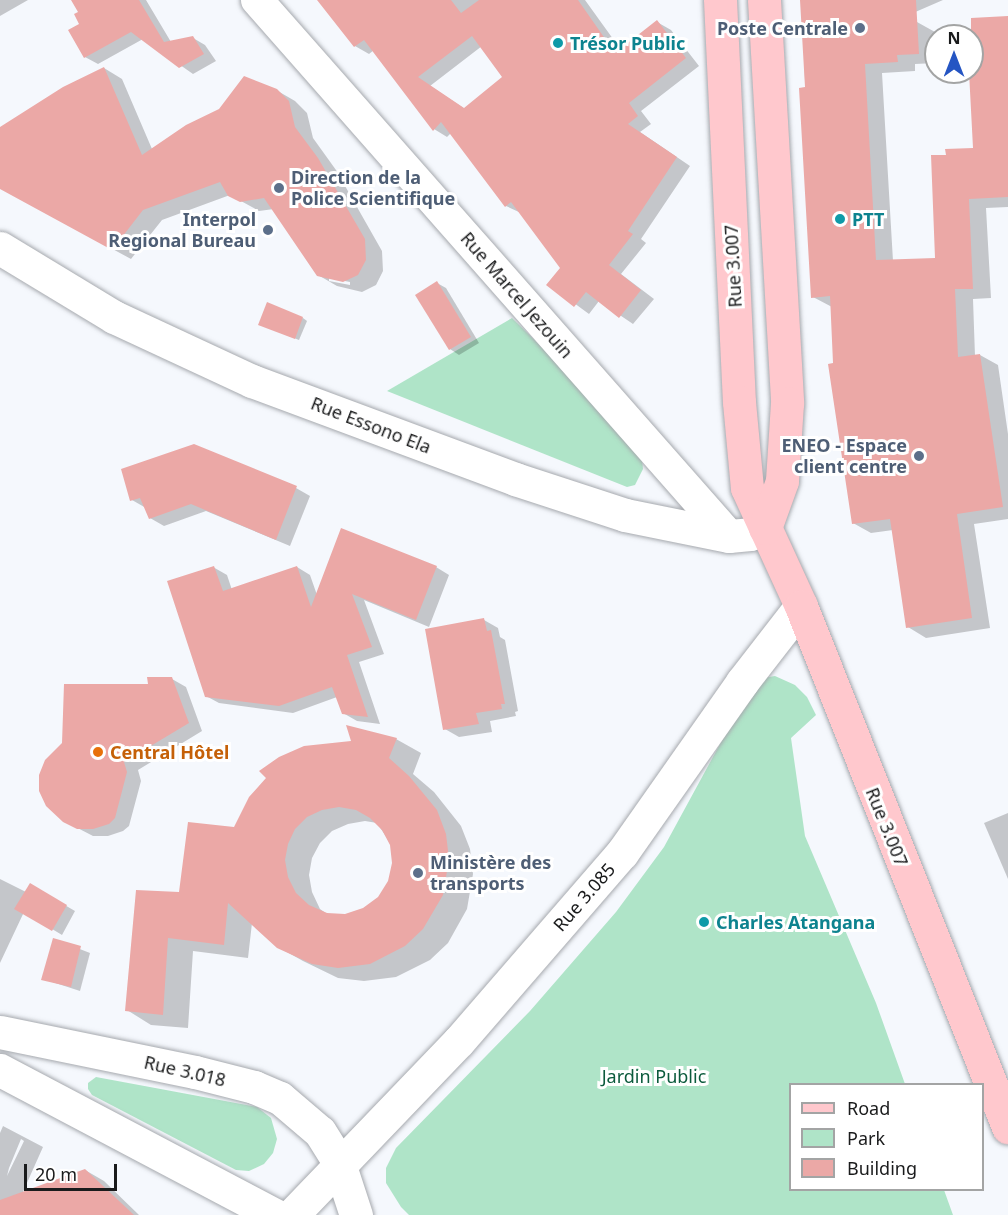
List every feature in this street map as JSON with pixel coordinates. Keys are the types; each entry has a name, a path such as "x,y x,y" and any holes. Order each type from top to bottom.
{"main road":[{"name":"Rue 3.007","path":"720,0 739,402 747,488 801,606 839,707 1008,1127"},
{"path":"764,0 787,403 783,481 765,528"}],"street":[{"name":"Rue Marcel Jezouin","path":"257,0 729,536"},
{"name":"Rue Essono Ela","path":"0,248 114,317 252,381 625,515 729,536 750,534 765,528"},
{"name":"Rue 3.085","path":"292,1215 339,1163 459,1041 622,853 742,682 801,606"},
{"name":"Rue 3.018","path":"0,1032 254,1087 280,1098 320,1132 339,1163 356,1215"},
{"path":"0,1070 275,1215"}],"green space":[{"path":"512,318 602,406 642,460 643,469 635,485 627,487 387,391"},
{"name":"Jardin Public","path":"775,676 795,685 807,697 816,715 791,738 805,836 876,1003 905,1083 789,1083 789,1191 944,1191 953,1215 409,1215 401,1207 386,1183 386,1168 396,1148 530,1011 616,912 664,847 732,722 763,678"},
{"path":"96,1077 257,1107 271,1118 277,1139 273,1153 264,1164 249,1171 236,1170 92,1095 88,1089 88,1083"}],"building":[{"path":"71,0 139,0 164,42 193,36 204,54 179,68 131,32 84,58 68,30 79,24 74,14 78,12"},
{"path":"317,0 451,0 461,13 479,0 578,0 615,53 657,20 686,58 629,103 638,116 628,124 677,157 628,231 633,234 609,265 641,290 619,318 586,292 574,307 546,285 560,268 511,202 505,207 441,122 433,131 364,40 354,47","holes":["472,36 502,77 464,108 418,77"]},
{"path":"800,0 916,0 919,54 897,55 898,62 865,64 876,260 935,258 931,155 946,155 945,149 973,148 970,84 984,84 984,24 971,24 971,18 1008,16 1008,197 969,199 973,289 955,289 958,357 980,354 1003,507 957,514 972,618 906,628 890,519 852,524 828,364 833,363 830,296 811,298 799,88 805,87"},
{"path":"104,67 142,155 186,125 219,109 244,76 277,89 289,101 295,127 318,158 365,239 366,260 358,275 343,282 317,276 264,198 240,202 228,196 220,182 143,210 112,250 0,189 0,127 63,87"},
{"path":"437,281 471,337 449,350 415,295"},
{"path":"267,302 303,317 295,339 258,325"},
{"path":"194,444 297,486 276,540 191,504 149,519 140,498 130,501 121,469"},
{"path":"341,528 437,566 416,620 352,594 372,647 347,655 368,717 342,714 332,687 279,706 205,697 167,581 214,566 223,591 297,566 311,607"},
{"path":"484,618 487,631 491,630 505,704 501,704 502,709 476,713 479,724 443,730 425,629"},
{"name":"Central Hôtel","path":"147,677 172,677 189,723 124,762 127,772 115,818 109,824 93,829 77,829 63,822 46,806 39,791 39,775 45,760 62,743 64,684 148,684"},
{"name":"Ministère des transports","path":"346,725 397,738 389,758 409,776 437,810 446,834 449,859 443,895 423,929 405,946 370,964 338,968 312,964 277,948 228,903 224,945 168,938 163,1015 125,1011 136,890 179,892 188,822 234,827 249,797 266,778 259,771 279,757 304,746 351,741","holes":["339,807 356,810 370,818 382,830 390,845 392,863 388,881 378,897 363,908 345,914 327,913 309,905 296,893 288,877 285,860 288,844 295,829 307,817 322,810"]},
{"path":"30,883 67,905 52,931 14,909"},
{"path":"53,938 81,946 71,987 41,980"},
{"path":"85,1169 134,1215 0,1215 0,1200"}],"place":[{"name":"Poste Centrale","path":"860,28"},
{"name":"Trésor Public","path":"558,43"},
{"name":"Direction de la Police Scientifique","path":"279,188"},
{"name":"PTT","path":"840,219"},
{"name":"Interpol Regional Bureau","path":"268,230"},
{"name":"ENEO - Espace client centre","path":"919,456"},
{"name":"Central Hôtel","path":"98,752"},
{"name":"Ministère des transports","path":"418,873"},
{"name":"Charles Atangana","path":"704,922"}]}
